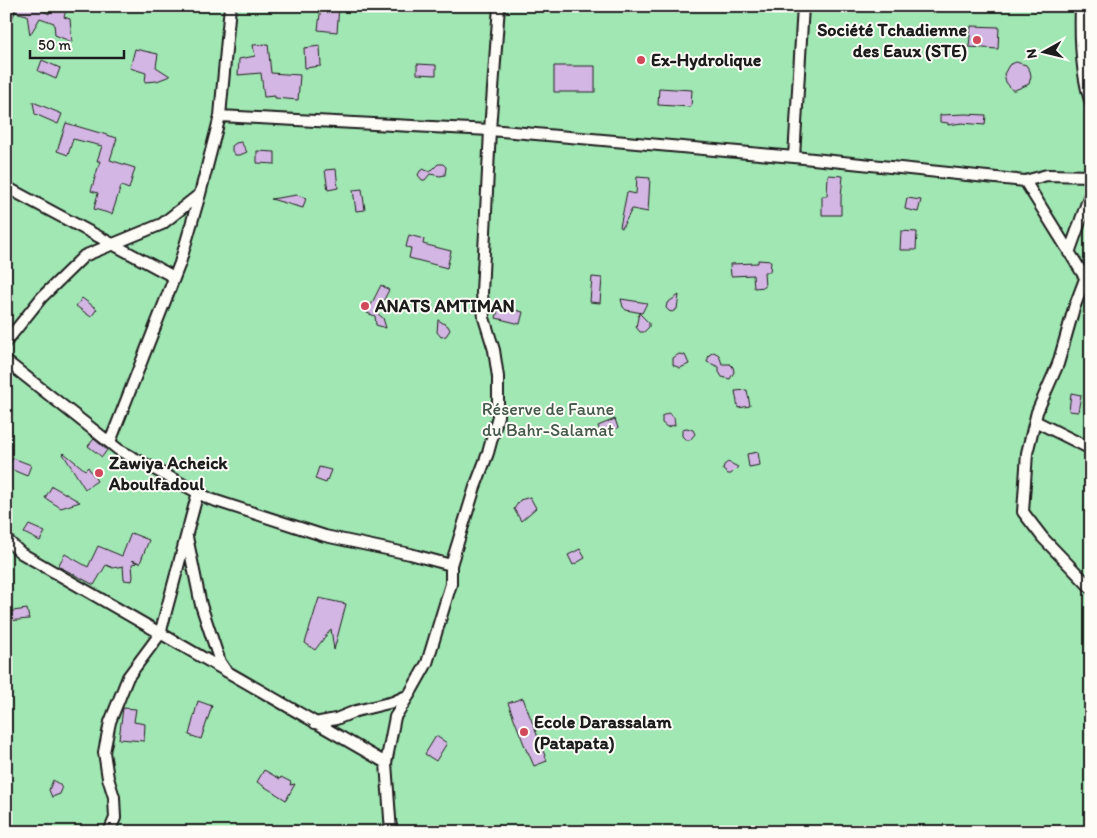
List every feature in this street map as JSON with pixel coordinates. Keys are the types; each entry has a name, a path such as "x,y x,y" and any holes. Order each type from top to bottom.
{"street":[{"path":"6,17 10,6"},
{"path":"110,442 174,277 200,194 220,116 230,6"},
{"path":"391,831 386,763 395,717 427,663 451,584 451,565 475,487 488,453 498,416 498,377 494,350 484,318 482,294 490,130 499,6"},
{"path":"794,157 803,6"},
{"path":"1082,6 1081,21 1085,76 1091,103"},
{"path":"220,116 490,130 794,157 1025,181 1047,175 1091,176"},
{"path":"1025,181 1088,283 1074,308 1058,364 1034,422 1027,453 1023,512 1043,538 1091,588"},
{"path":"6,187 174,277"},
{"path":"1069,252 1090,190"},
{"path":"6,342 42,297 84,256 162,224 200,194"},
{"path":"6,361 120,450 210,499 325,536 410,554 451,565"},
{"path":"1034,422 1091,449"},
{"path":"109,832 115,818 114,796 108,778 104,752 110,722 128,677 160,634 198,492"},
{"path":"187,533 202,605 220,662 226,672"},
{"path":"6,539 22,553 386,763"},
{"path":"315,723 336,719 356,711 393,702 409,695"}],"green space":[{"name":"Réserve de Faune du Bahr-Salamat","path":"6,6 1091,6 1091,832 6,832"}],"building":[{"path":"17,6 35,6 49,14 51,6 67,6 64,17 70,19 72,42 55,35 54,23 40,18 30,35 27,15 15,12"},
{"path":"321,6 339,6 337,32 318,30"},
{"path":"971,26 999,27 998,49 969,47"},
{"path":"268,44 271,73 300,75 298,100 275,98 275,96 264,97 261,73 238,75 239,59 255,56 253,45"},
{"path":"320,46 321,66 305,68 304,48"},
{"path":"135,49 158,54 156,67 170,76 157,81 145,82 146,73 130,68"},
{"path":"42,60 60,68 56,79 38,71"},
{"path":"1016,62 1026,65 1031,76 1029,84 1012,90 1006,82 1004,74 1009,65"},
{"path":"417,64 436,65 436,75 417,74"},
{"path":"554,66 595,66 595,92 554,92"},
{"path":"659,88 692,90 691,107 658,105"},
{"path":"33,102 62,114 58,124 35,114"},
{"path":"940,115 986,115 985,125 962,123 948,125 948,123 940,122"},
{"path":"66,123 117,138 110,160 135,168 129,189 121,186 112,214 94,209 98,193 91,191 100,161 97,161 102,146 73,139 68,155 57,151"},
{"path":"241,142 247,152 235,155 232,151 232,146"},
{"path":"257,151 275,152 275,164 257,163"},
{"path":"438,164 443,164 446,167 445,175 430,174 425,180 422,180 418,175 423,169 430,172"},
{"path":"336,169 338,188 328,190 325,170"},
{"path":"828,175 843,176 841,215 822,215 822,196 827,196"},
{"path":"637,177 650,178 648,212 632,209 622,228 620,227 627,192 636,194"},
{"path":"362,189 365,210 356,211 353,190"},
{"path":"297,195 306,198 303,208 271,199"},
{"path":"907,198 921,200 918,212 905,209"},
{"path":"901,231 917,232 916,250 900,250"},
{"path":"409,235 424,239 423,244 451,251 447,268 409,258 411,248 406,247"},
{"path":"758,260 771,261 770,272 764,272 765,287 754,288 753,275 731,276 730,264 758,263"},
{"path":"592,277 602,278 600,303 590,302"},
{"path":"381,285 389,290 377,313 383,318 386,328 376,325 375,316 367,313"},
{"path":"679,295 677,309 672,312 669,311 666,308 667,303"},
{"path":"82,298 97,309 91,317 76,306"},
{"path":"621,299 647,303 642,313 626,310"},
{"path":"499,306 523,312 520,324 496,318"},
{"path":"639,313 649,323 649,327 644,332 640,332 636,327"},
{"path":"438,320 448,326 450,330 446,336 441,337 437,332"},
{"path":"714,352 719,355 722,364 730,364 733,367 734,372 730,379 722,377 719,367 707,362 709,355"},
{"path":"679,354 685,355 689,364 680,368 673,365 673,358"},
{"path":"747,390 750,406 738,408 735,391"},
{"path":"1071,393 1081,395 1078,412 1069,411"},
{"path":"668,413 674,417 675,425 667,427 662,423 662,416"},
{"path":"615,419 618,428 601,434 598,426"},
{"path":"682,429 693,430 695,434 690,440 686,440 682,436"},
{"path":"94,439 107,450 102,457 88,446"},
{"path":"758,452 760,465 749,467 747,454"},
{"path":"64,453 85,470 88,467 97,481 85,489"},
{"path":"13,458 31,465 27,476 8,468"},
{"path":"728,462 738,467 731,474 723,470 724,465"},
{"path":"319,467 331,470 326,483 315,479"},
{"path":"52,486 80,502 61,508 45,498"},
{"path":"530,497 536,508 521,521 514,509 520,500"},
{"path":"29,525 45,532 40,541 24,533"},
{"path":"131,533 149,540 140,563 132,560 137,563 132,564 132,581 124,580 123,566 113,568 106,565 94,585 58,566 65,554 88,567 98,546 122,556"},
{"path":"580,549 585,558 573,565 568,555"},
{"path":"319,598 346,604 334,650 331,629 315,650 305,643"},
{"path":"27,609 29,619 7,621 6,612"},
{"path":"523,698 547,761 534,766 508,703"},
{"path":"198,701 212,706 201,739 189,735"},
{"path":"123,708 136,709 134,722 145,724 144,741 119,739"},
{"path":"436,736 447,743 436,761 425,754"},
{"path":"264,770 280,779 281,777 291,782 290,785 295,784 286,800 257,782"},
{"path":"53,780 62,789 60,794 52,797 49,790"}],"place":[{"name":"Société Tchadienne des Eaux (STE)","path":"977,40"},
{"name":"Ex-Hydrolique","path":"641,60"},
{"name":"ANATS AMTIMAN","path":"365,306"},
{"name":"Zawiya Acheick Aboulfadoul","path":"99,473"},
{"name":"Ecole Darassalam (Patapata)","path":"524,732"}]}
